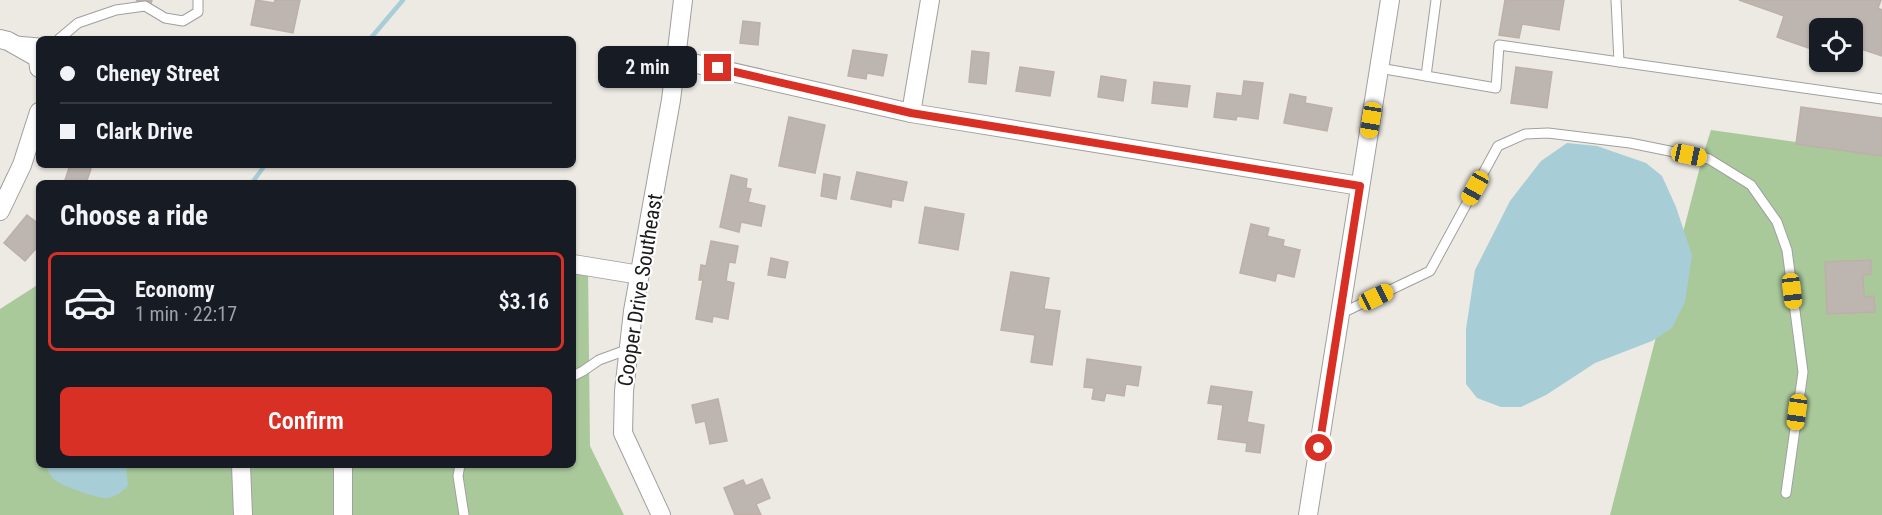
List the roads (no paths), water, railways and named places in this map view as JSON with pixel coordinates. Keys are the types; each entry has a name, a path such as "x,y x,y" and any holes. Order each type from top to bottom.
{"street":[{"name":"Cooper Drive Southeast","path":"661,515 623,433 624,390 633,311 671,100 683,0"},
{"path":"911,113 930,0"},
{"path":"1308,515 1390,0"},
{"path":"4,40 36,57"},
{"path":"675,58 911,113 1360,186"},
{"path":"0,211 22,165 36,121"},
{"path":"576,264 640,275"},
{"path":"241,468 243,515"},
{"path":"343,468 344,515"}],"lane":[{"path":"63,36 78,23 116,10 145,6 165,18 183,21 198,12 198,0"},
{"path":"1426,76 1436,0"},
{"path":"1616,0 1619,62"},
{"path":"4,40 36,42"},
{"path":"1379,68 1496,88 1499,45 1882,99"},
{"path":"1340,314 1430,271 1498,146 1525,134 1548,134 1630,143 1709,159 1751,185 1777,222 1787,250 1803,372 1786,493"},
{"path":"576,375 599,360 629,349"},
{"path":"459,468 458,476 464,515"}],"water":[{"path":"1567,143 1597,146 1646,163 1662,176 1676,207 1692,255 1685,302 1672,328 1652,341 1595,363 1546,395 1521,407 1501,407 1477,398 1466,384 1466,329 1475,270 1510,201 1541,161"},
{"path":"47,468 126,468 128,486 113,497 107,498 73,489 51,476"}],"waterway":[{"path":"373,36 403,0"},
{"path":"254,180 263,168"}]}
